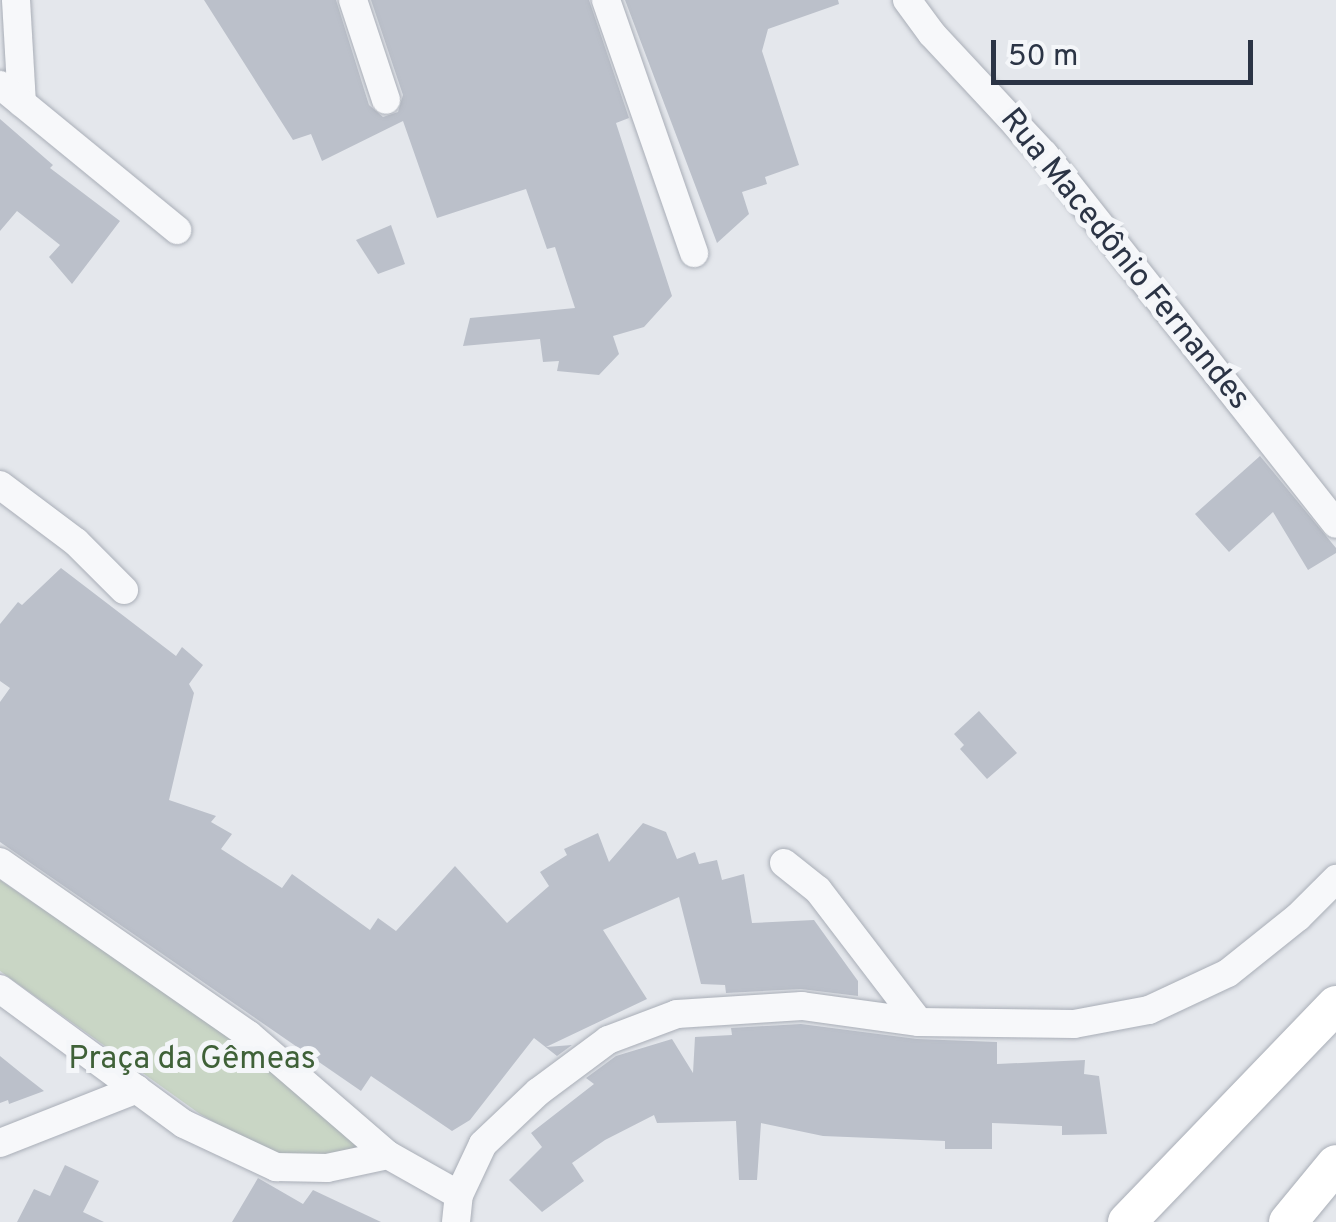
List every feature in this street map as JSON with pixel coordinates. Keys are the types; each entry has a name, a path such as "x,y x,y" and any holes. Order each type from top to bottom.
{"main road":[{"path":"1127,1222 1336,1005"},
{"path":"1288,1222 1336,1164"}],"street":[{"path":"16,0 11,94 177,230"},
{"path":"353,0 386,100"},
{"path":"606,0 694,253"},
{"name":"Rua Macedônio Fernandes","path":"907,0 932,34 1044,154 1336,524"},
{"path":"0,485 76,542 124,590"},
{"path":"0,862 249,1035 388,1155 458,1208 483,1144 538,1092 608,1040 677,1014 802,1006 919,1022 1074,1024 1149,1010 1228,973 1298,917 1336,879"},
{"path":"784,863 818,890 919,1022"},
{"path":"0,989 184,1124 276,1166 327,1168 388,1155"},
{"path":"0,1143 137,1089"}],"green space":[{"name":"Praça da Gêmeas","path":"0,880 229,1036 359,1147 326,1158 273,1156 200,1114 0,971"}],"building":[{"path":"204,0 336,0 369,105 383,117 398,112 403,95 371,0 589,0 629,118 616,123 672,296 644,327 613,336 619,354 599,375 557,371 559,361 543,362 540,339 463,346 470,318 575,308 555,247 547,249 526,189 437,218 403,121 322,161 311,134 293,140"},
{"path":"625,0 838,0 839,4 768,29 762,51 799,165 765,177 767,184 742,192 749,214 717,243"},
{"path":"0,119 53,165 50,168 120,221 72,284 49,257 60,245 17,211 0,231"},
{"path":"391,225 405,264 378,274 356,240"},
{"path":"1260,456 1336,548 1336,553 1308,570 1273,512 1229,552 1195,514"},
{"path":"61,568 176,656 182,647 203,665 189,684 194,693 169,800 216,816 211,822 232,834 221,849 282,888 292,874 370,930 378,918 396,931 455,866 507,923 549,886 540,872 567,855 564,849 598,833 609,862 643,823 666,832 677,859 695,852 699,864 717,860 722,880 744,874 752,923 814,920 858,981 858,996 801,989 726,993 725,985 701,984 679,897 603,930 647,999 546,1047 572,1045 557,1056 534,1038 470,1120 452,1131 371,1076 361,1091 0,842 0,702 10,688 0,681 0,624 18,602 22,605"},
{"path":"979,711 1017,753 987,779 960,749 964,745 954,734"},
{"path":"801,1024 917,1039 997,1042 997,1064 1085,1060 1084,1074 1099,1076 1107,1134 1062,1135 1062,1126 992,1123 992,1149 945,1149 945,1141 823,1136 761,1123 757,1180 739,1180 736,1121 657,1123 654,1115 605,1140 572,1163 584,1181 542,1212 509,1180 542,1147 531,1133 594,1084 586,1078 616,1056 672,1039 693,1073 695,1037 732,1035 731,1028"},
{"path":"0,1056 44,1091 9,1104 8,1100 0,1103"},
{"path":"65,1165 99,1181 83,1212 104,1222 17,1222 34,1189 50,1196"},
{"path":"258,1178 303,1204 313,1190 381,1222 232,1222"}]}
